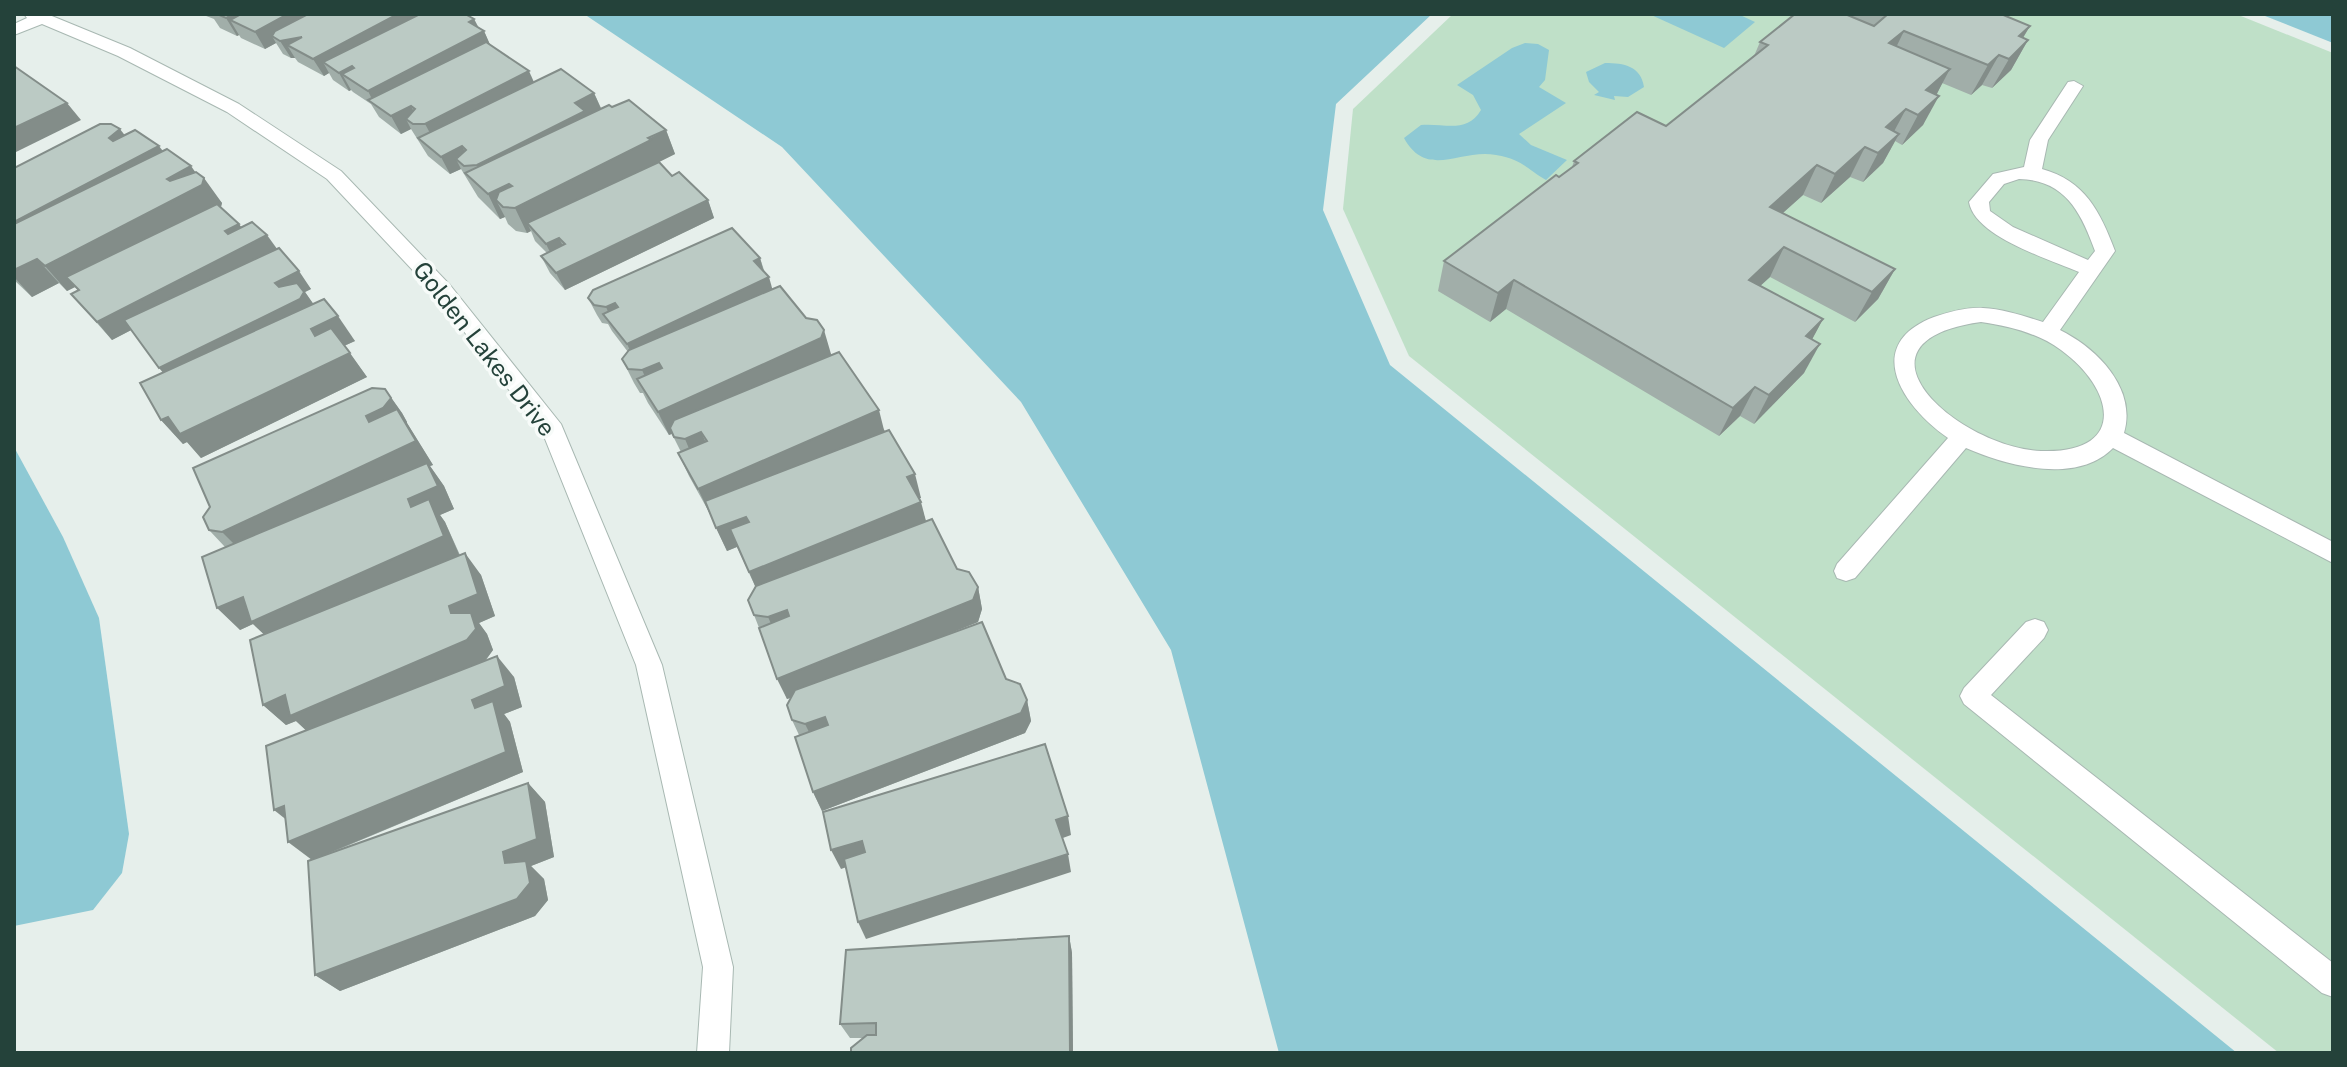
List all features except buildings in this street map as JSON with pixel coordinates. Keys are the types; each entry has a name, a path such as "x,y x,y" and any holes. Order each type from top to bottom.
{"street":[{"name":"Golden Lakes Drive","path":"14,30 36,16 124,52 233,108 334,175 443,290 553,430 649,665 718,967 713,1053"},
{"path":"2032,173 2039,140 2074,86"},
{"path":"2047,333 2094,271 2105,251 2092,218 2076,194 2056,181 2032,173 2015,172 1997,179 1979,202 1981,214 2006,232 2094,271"},
{"path":"1981,315 2009,319 2047,333 2088,359 2106,379 2116,399 2119,420 2111,437 2089,453 2055,460 2015,456 1963,436 1925,407 1908,380 1904,367 1905,349 1915,333 1932,322 1954,316 1981,315"},
{"path":"1846,571 1963,436"},
{"path":"2111,437 2333,553"},
{"path":"2035,630 1973,696 2333,982"}],"green space":[{"path":"1453,14 2236,14 2333,53 2333,1053 2279,1053 1409,356 1343,209 1353,109"}],"water":[{"path":"584,14 1432,14 1336,104 1323,210 1390,365 2237,1053 1279,1053 1171,650 1021,402 782,147"},
{"path":"1649,14 1738,14 1755,22 1724,48"},
{"path":"2260,14 2333,14 2333,43"},
{"path":"1525,43 1538,44 1549,50 1545,80 1539,87 1566,103 1519,134 1531,145 1567,160 1546,180 1518,162 1496,155 1434,160 1413,151 1404,138 1421,125 1462,125 1475,117 1481,110 1473,95 1457,85 1512,48"},
{"path":"1605,63 1635,70 1644,87 1628,97 1614,96 1615,100 1594,95 1599,92 1589,82 1586,72"},
{"path":"14,447 63,537 99,618 129,834 122,873 93,910 14,926"}]}
